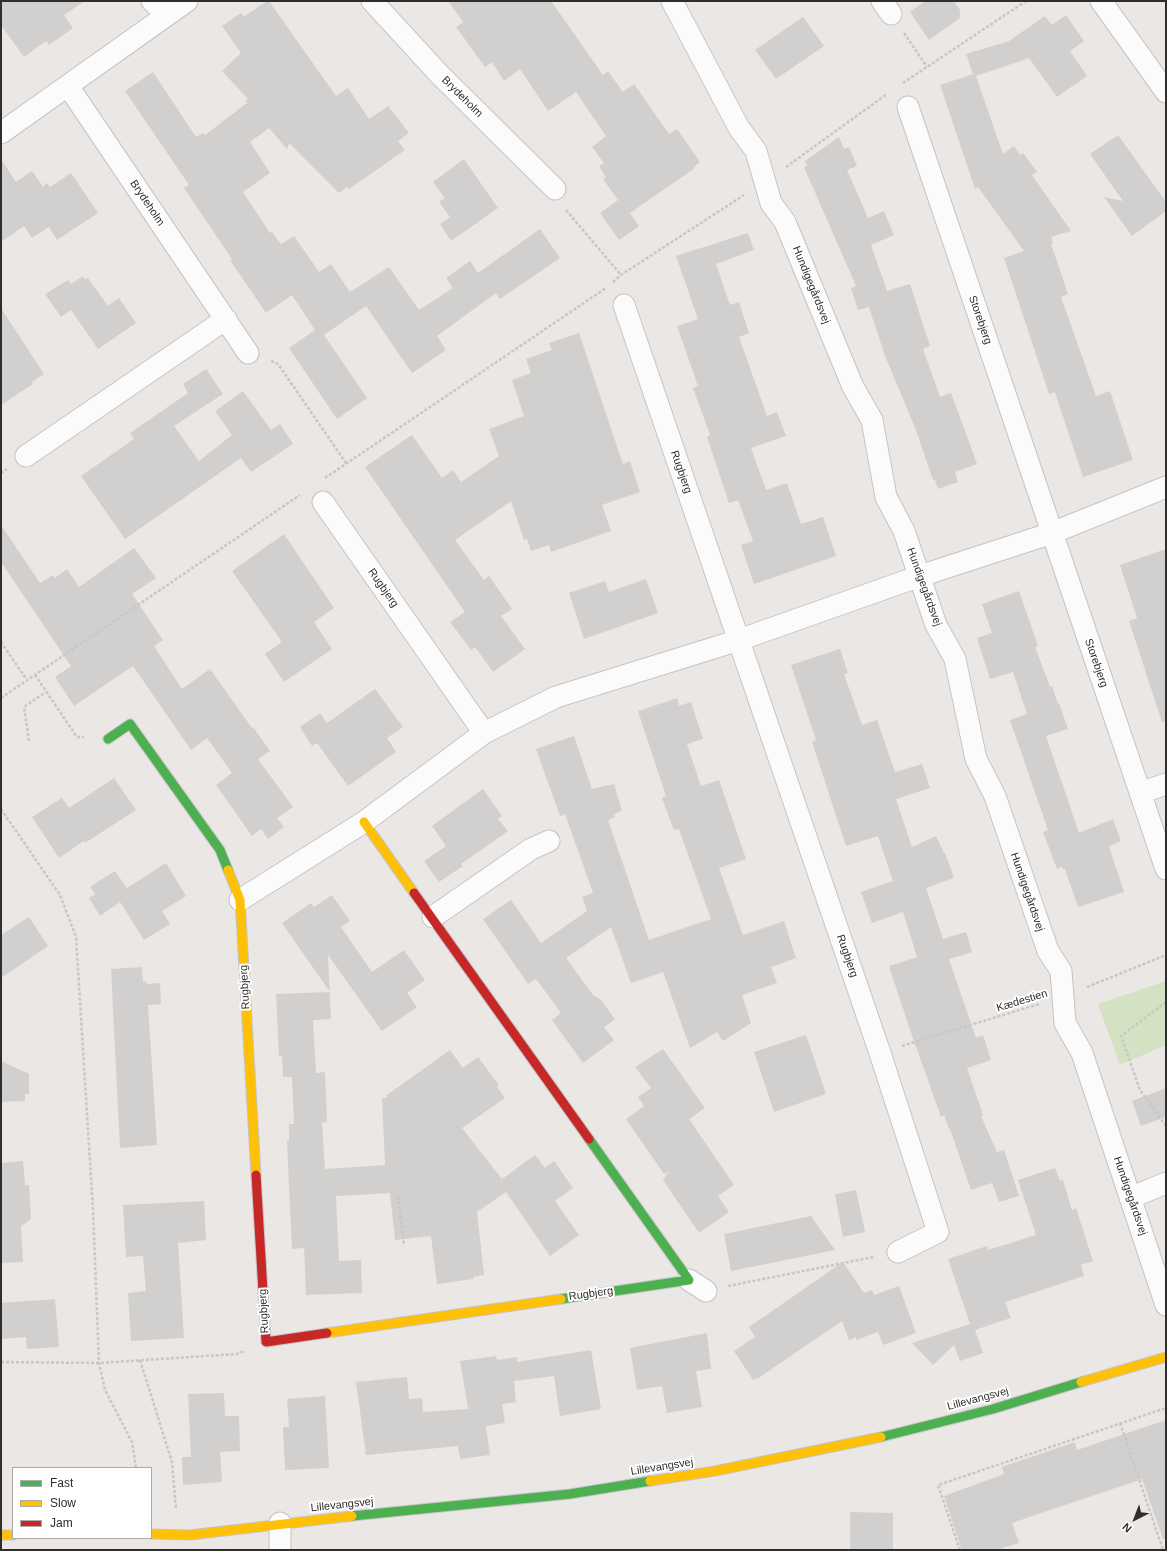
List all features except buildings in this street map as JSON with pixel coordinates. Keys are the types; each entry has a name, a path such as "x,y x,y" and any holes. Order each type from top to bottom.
{"street":[{"path":"152,1 167,15"},
{"path":"1,132 187,1"},
{"name":"Brydeholm","path":"372,1 440,75 555,189"},
{"name":"Hundigegårdsvej","path":"672,1 738,128 756,151 772,203 785,222 853,387 872,420 886,497 904,531 936,625 955,659 976,760 995,796 1048,951 1061,971 1065,1023 1082,1053 1166,1305"},
{"path":"1101,1 1166,92"},
{"name":"Brydeholm","path":"68,86 248,353"},
{"name":"Storebjerg","path":"908,107 1166,869"},
{"name":"Rugbjerg","path":"624,305 880,1053 938,1232 898,1252"},
{"path":"26,456 226,319"},
{"path":"240,900 364,822 484,733 556,697 739,640 920,576 1052,533 1166,487"},
{"name":"Rugbjerg","path":"323,502 484,733"},
{"name":"Rugbjerg","path":"108,739 130,724 220,850 240,900 266,1342 698,1285"},
{"path":"1140,793 1166,784"},
{"path":"364,822 698,1285"},
{"path":"432,917 531,849 549,841"},
{"path":"1130,1198 1166,1183"},
{"name":"Lillevangsvej","path":"152,1534 190,1535 280,1523 570,1494 715,1471 869,1440 985,1410 1166,1357"},
{"path":"280,1523 280,1550"},
{"path":"1,1535 12,1535"}],"path":[{"path":"900,84 1026,1"},
{"path":"887,8 927,67"},
{"path":"320,482 613,283 621,275 766,180 888,94"},
{"path":"555,189 565,210 621,275"},
{"path":"248,353 278,364 346,463"},
{"path":"1,698 301,495"},
{"path":"1,642 27,680"},
{"path":"35,675 77,737 108,739"},
{"path":"29,741 24,706 46,692"},
{"path":"1,809 60,895 76,937 93,1210 99,1363 105,1390 132,1442 136,1467"},
{"name":"Kædestien","path":"880,1053 1063,997 1166,955"},
{"path":"1166,1002 1121,1036 1140,1090 1166,1126"},
{"path":"398,1196 404,1245"},
{"path":"698,1285 898,1252"},
{"path":"1,1362 99,1363 237,1354 266,1342"},
{"path":"140,1360 172,1462 178,1534"},
{"path":"960,1550 938,1485 1166,1408"},
{"path":"1120,1424 1163,1550"}],"green space":[{"path":"1166,981 1166,1045 1120,1065 1098,1004"}],"traffic: fast":[{"path":"108,739 130,724 220,850 228,870"},
{"path":"561,1299 689,1280 589,1139"},
{"path":"881,1437 993,1409 1081,1382"},
{"path":"352,1516 570,1494 650,1481"}],"traffic: slow":[{"path":"364,822 414,893"},
{"path":"228,870 240,900 256,1175"},
{"path":"327,1333 561,1299"},
{"path":"1081,1382 1166,1357"},
{"path":"650,1481 715,1471 881,1437"},
{"path":"152,1534 190,1535 352,1516"},
{"path":"1,1535 12,1535"}],"traffic: jam":[{"path":"414,893 589,1139"},
{"path":"256,1175 266,1342 327,1333"}]}
